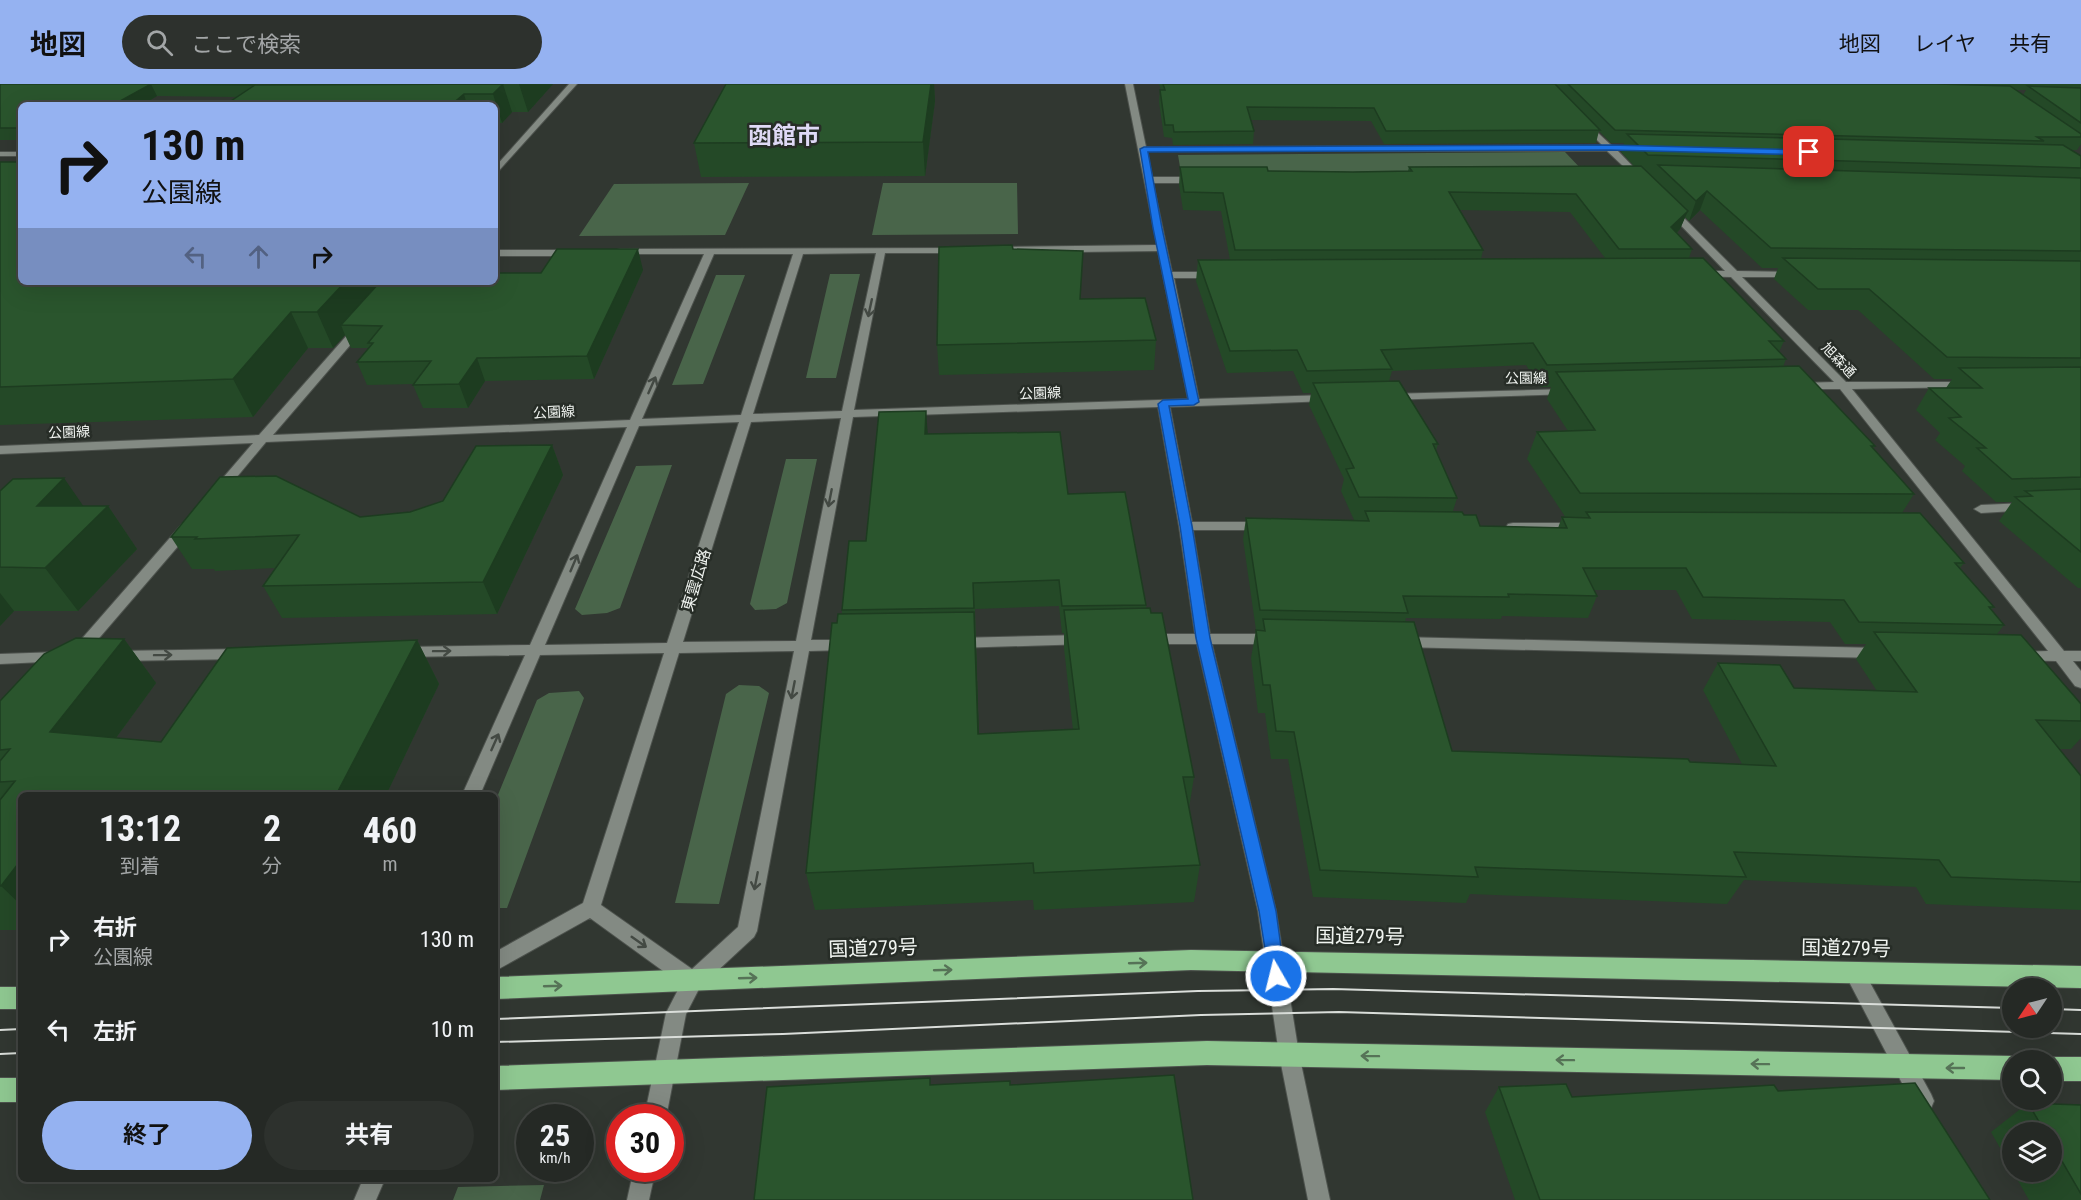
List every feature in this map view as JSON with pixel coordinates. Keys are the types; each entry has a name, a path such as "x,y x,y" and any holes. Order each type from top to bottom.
{"highway":[{"name":"国道279号","path":"498,988 1191,960 2081,977"},
{"path":"0,998 18,998"},
{"path":"498,1078 1207,1053 1904,1068 2002,1068"},
{"path":"2062,1069 2081,1069"},
{"path":"0,1090 18,1089"}],"street":[{"path":"498,168 573,84"},
{"path":"1129,84 1194,402"},
{"name":"旭森通","path":"1576,114 1843,385 2081,682"},
{"path":"1144,149 1647,148"},
{"path":"498,153 511,153"},
{"path":"0,154 18,154"},
{"path":"1150,180 1211,180"},
{"path":"990,250 1163,248"},
{"path":"658,1104 676,1013 693,981 747,931 881,250"},
{"path":"612,253 967,250"},
{"name":"東雲広路","path":"591,908 799,251"},
{"path":"472,792 710,252"},
{"path":"498,253 588,253"},
{"path":"1687,274 1806,274"},
{"path":"1169,275 1228,275"},
{"path":"60,674 366,320"},
{"path":"1787,387 1975,384"},
{"name":"公園線","path":"1372,397 1586,392"},
{"name":"公園線","path":"0,450 848,414 1336,398"},
{"path":"1163,404 1186,526 1203,638 1268,911 1273,961 1289,1054 1319,1200"},
{"path":"1981,509 2037,507"},
{"path":"1186,526 1282,526"},
{"path":"1498,527 1594,527"},
{"path":"1132,639 1286,640"},
{"path":"943,643 1097,640"},
{"path":"1382,642 1894,653"},
{"path":"394,652 861,644"},
{"path":"0,658 252,654"},
{"path":"2001,656 2081,656"},
{"path":"498,960 591,908 693,981"},
{"path":"1855,974 1933,1119"},
{"path":"365,1200 373,1182"},
{"path":"638,1200 642,1182"}],"green space":[{"path":"1565,152 1584,172 1181,173 1178,155"},
{"path":"749,183 725,235 579,236 614,184"},
{"path":"883,183 1017,183 1018,234 872,235"},
{"path":"830,274 860,274 836,378 806,378"},
{"path":"716,275 745,275 703,384 672,385"},
{"path":"786,459 817,459 787,603 776,609 755,610 750,604"},
{"path":"672,465 620,608 607,613 582,615 575,609 636,466"},
{"path":"739,685 759,686 769,693 719,904 675,903 726,694"},
{"path":"579,691 584,698 507,908 498,908 498,795 537,700 549,693"},
{"path":"544,1185 540,1200 453,1200 458,1187"}],"building":[{"path":"0,84 151,84 118,102 18,102 18,128 0,128"},
{"path":"151,84 256,84 254,85"},
{"path":"503,84 493,94 464,94 455,102 230,102 255,85"},
{"path":"726,84 931,84 923,142 694,143"},
{"path":"1163,84 1555,84 1600,130 1386,131 1374,108 1247,107 1254,131 1174,132 1173,125 1165,125 1160,90 1165,90"},
{"path":"1568,84 2010,86 2081,134 2081,137 2037,137 2044,141 1615,130"},
{"path":"2028,86 2081,88 2081,123"},
{"path":"1627,134 2063,145 2081,156 2081,168 1648,155"},
{"path":"0,162 18,162 18,285 342,285 317,312 291,312 233,379 0,387"},
{"path":"1658,165 2081,178 2081,251 1771,248 1707,191 1696,201"},
{"path":"1641,166 1688,211 1671,227 1692,249 1619,249 1576,194 1449,192 1483,250 1235,250 1223,193 1184,192 1180,167 1267,167 1268,171 1353,172 1412,171 1409,167"},
{"path":"1012,245 1013,249 1083,251 1080,299 1145,298 1156,340 937,345 939,247"},
{"path":"557,249 638,249 587,356 477,358 459,384 413,385 431,361 357,362 373,343 368,343 382,326 341,325 377,285 498,285 498,273 541,273"},
{"path":"1703,258 1784,341 1769,341 1786,359 1547,365 1533,343 1381,350 1392,369 1307,371 1297,350 1230,351 1198,260"},
{"path":"1783,258 2081,261 2081,358 1947,357 1869,289 1818,289"},
{"path":"1799,366 1875,446 1871,446 1914,494 1580,493 1537,432 1595,430 1556,372"},
{"path":"2081,367 2081,477 2012,479 1977,448 1986,448 1949,418 1961,417 1929,388 1982,388 1959,368"},
{"path":"1399,381 1438,444 1433,444 1457,498 1359,497 1346,469 1354,468 1313,383"},
{"path":"926,411 925,434 1060,432 1068,494 1125,492 1146,605 1062,606 1059,580 973,583 974,608 842,610 849,541 866,541 879,412"},
{"path":"552,445 483,582 263,586 299,535 195,539 197,537 171,537 220,477 276,476 360,517 410,512 443,501 476,446"},
{"path":"64,478 37,506 108,506 45,568 0,567 0,491 13,479"},
{"path":"2081,489 2081,552 2015,497 2032,496 2025,491"},
{"path":"1365,511 1462,512 1464,515 1476,515 1480,526 1567,528 1562,517 1590,518 1586,512 1920,513 1964,563 1955,563 1994,607 1989,607 2004,625 1859,622 1844,600 1703,597 1686,568 1583,568 1597,596 1508,594 1509,597 1403,596 1408,613 1260,610 1246,518 1369,521"},
{"path":"1150,608 1151,613 1162,613 1194,777 1183,777 1200,865 1034,873 1033,863 806,873 832,623 837,623 838,614 974,612 978,734 1079,729 1064,610"},
{"path":"1263,619 1414,622 1452,751 1688,759 1690,762 1776,766 1718,663 1780,665 1794,688 1917,692 1874,632 2021,635 2081,704 2081,721 2036,720 2081,776 2081,882 1951,877 1939,860 1734,852 1746,877 1475,867 1478,877 1320,870 1294,732 1276,731 1270,685 1263,685 1256,630 1265,631"},
{"path":"76,638 124,639 50,732 161,742 227,648 417,640 338,792 18,792 18,864 0,886 0,800 15,781 0,782 0,761 10,749 0,750 0,701 44,654"},
{"path":"1174,1075 1193,1200 754,1200 767,1087 930,1078 930,1085 1010,1081 1010,1085"},
{"path":"1915,1083 1990,1200 1540,1200 1499,1087 1566,1084 1572,1097 1774,1085 1778,1091"},
{"path":"2062,1104 2081,1105 2081,1194 2062,1161 2062,1122 2039,1122 2032,1110 2062,1110"}],"tram line":[{"path":"498,1019 1198,991 1333,989 2002,1008"},
{"path":"2062,1009 2081,1010"},
{"path":"498,1042 783,1034 1201,1015 1339,1012 2081,1034"},
{"path":"0,1030 18,1029"},
{"path":"0,1054 18,1053"}],"district":[{"name":"函館市","path":"784,136"}],"route":[{"path":"1276,976 1268,911 1203,638 1186,526 1163,404 1194,402 1144,149 1610,147 1809,152"}]}
